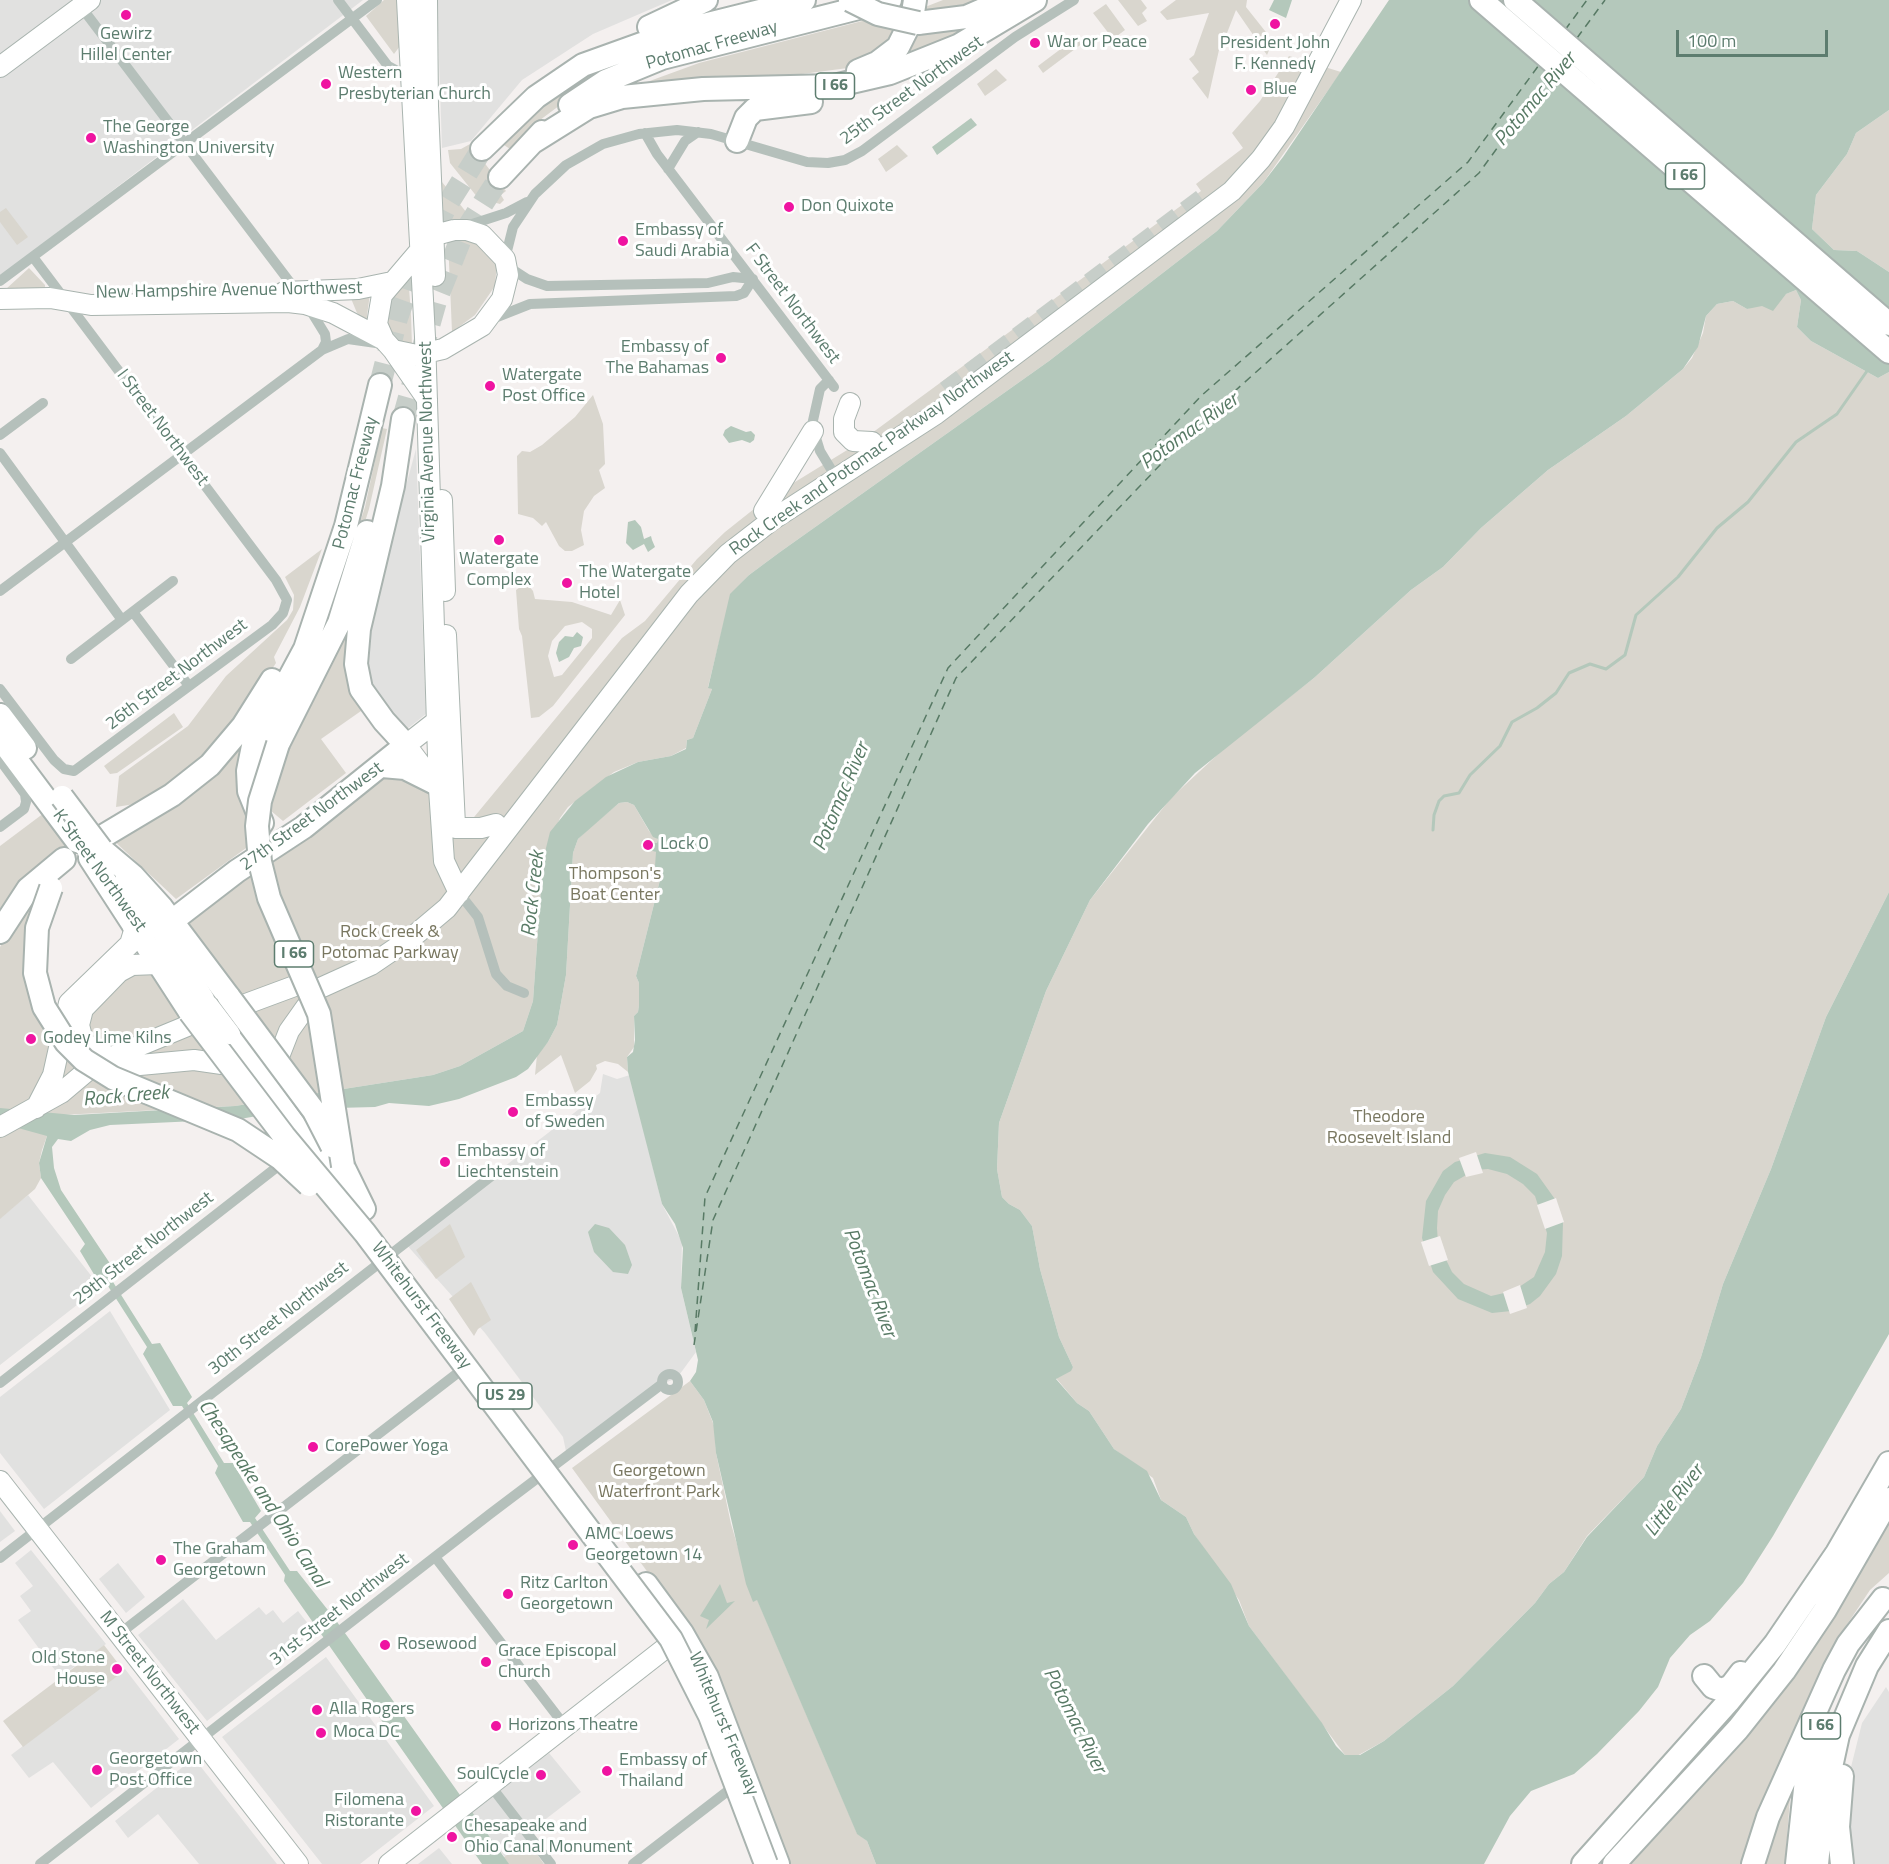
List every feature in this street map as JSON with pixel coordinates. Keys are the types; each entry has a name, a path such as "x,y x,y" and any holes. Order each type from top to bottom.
{"highway":[{"path":"583,65 632,34 683,13 706,0"},
{"name":"Potomac Freeway","path":"482,149 536,97 583,65 672,33 804,0"},
{"path":"850,0 878,14 916,11 966,17 1006,0"},
{"name":"Potomac Freeway","path":"500,177 561,112 606,81 650,62 890,0"},
{"name":"I 66","path":"533,141 578,113 599,103 648,93 703,89 812,88 846,84 902,69 960,45 1035,0"},
{"name":"I 66","path":"1481,0 1889,352"},
{"name":"I 66","path":"1515,0 1889,324"},
{"path":"703,89 820,78 861,70 877,63 898,46 916,11"},
{"path":"738,141 746,118 755,109 820,100 865,90 921,68 960,45"},
{"name":"Potomac Freeway","path":"328,580 356,492 380,385"},
{"name":"I 66","path":"343,1166 319,1014 269,898 260,862 257,826 260,801 278,744 339,623 359,562 379,480 402,425 393,486 357,641 357,672 366,696 384,721"},
{"path":"237,871 263,842 264,830 248,782 253,746 305,649 328,580"},
{"path":"96,846 172,795 220,756 258,703 328,580"},
{"name":"K Street Northwest","path":"0,715 56,801 123,882 132,922"},
{"path":"384,721 406,745"},
{"path":"384,721 392,745 381,766 405,768 437,786"},
{"name":"K Street Northwest","path":"0,738 96,846 168,948"},
{"name":"27th Street Northwest","path":"168,948 237,871 304,827 406,745"},
{"path":"255,807 270,821 281,827 304,827"},
{"path":"0,932 28,890 66,861 51,888 37,928 35,973 44,1007 66,1042 103,1073 213,1118 265,1147 320,1195 403,1283"},
{"path":"132,922 168,948"},
{"name":"Whitehurst Freeway","path":"132,922 168,948 215,1011 284,1136 346,1208 671,1639 710,1716 766,1864"},
{"name":"Whitehurst Freeway","path":"168,948 215,1011 314,1111 370,1218 686,1640 716,1696 778,1864"},
{"path":"1583,1864 1728,1702 1796,1616 1837,1553 1889,1463"},
{"path":"1614,1864 1738,1728 1784,1671 1825,1610 1889,1499"},
{"path":"1753,1864 1768,1817 1834,1670 1848,1644 1886,1595"},
{"name":"I 66","path":"1797,1864 1800,1816 1815,1746 1840,1679 1886,1595"},
{"path":"1655,1783 1675,1749 1705,1712 1704,1676 1717,1689 1731,1686 1764,1645 1796,1616"},
{"name":"I 66","path":"1817,1864 1823,1804 1839,1735 1867,1666 1889,1630"},
{"path":"1842,1864 1838,1809 1847,1750 1865,1693 1889,1646"}],"main road":[{"name":"Virginia Avenue Northwest","path":"407,0 420,72"},
{"name":"Virginia Avenue Northwest","path":"427,0 420,72 432,353 443,716 437,786 444,861 457,887"},
{"path":"1202,199 1233,171 1269,127 1337,0"},
{"name":"Rock Creek and Potomac Parkway Northwest","path":"457,887 496,824 689,576 722,543 764,511 928,420 1232,191 1261,159 1284,127 1351,0"},
{"path":"0,67 82,2"},
{"path":"388,345 408,354 432,353 482,326 504,294 506,262 486,238 472,231 457,230 426,244 382,295 377,310 377,324 388,345 427,400"},
{"name":"New Hampshire Avenue Northwest","path":"0,300 65,300 91,305 183,298 301,297 368,288 392,282"},
{"path":"344,290 348,306 359,325"},
{"name":"New Hampshire Avenue Northwest","path":"301,297 359,325 388,345"},
{"name":"Virginia Avenue Northwest","path":"432,353 427,400 443,716 454,808 457,887"},
{"name":"Rock Creek and Potomac Parkway Northwest","path":"0,1127 115,1062 215,1011 314,990 354,960 396,934 457,887 696,586 742,542 872,442 946,391"},
{"path":"850,404 844,419 844,432 853,441 872,442"},
{"path":"764,511 813,431"},
{"name":"27th Street Northwest","path":"406,745 443,716"},
{"path":"406,745 454,808"},
{"path":"455,828 481,828 496,824"},
{"path":"36,1108 53,1076 69,1003 130,944 134,931 132,922"},
{"path":"168,948 143,963 123,969 81,1013 79,1025 83,1041 97,1053 115,1062 194,1060 222,1064"},
{"path":"280,1054 285,1038 314,990"},
{"path":"215,1011 310,1141 389,1255 677,1639 389,1864"},
{"name":"M Street Northwest","path":"0,1481 298,1864"}],"street":[{"path":"338,0 388,66 399,72 420,72"},
{"path":"0,281 377,0"},
{"name":"25th Street Northwest","path":"506,262 510,234 529,200 549,179 575,159 610,141 645,133 677,130 738,141 807,162 828,163 845,160 862,151 1015,37 1074,0"},
{"path":"82,2 185,144 301,297 325,334 326,342 322,350"},
{"path":"668,169 685,141 698,132"},
{"name":"F Street Northwest","path":"645,133 668,169 832,383 818,392 812,420 813,431 833,474"},
{"name":"25th Street Northwest","path":"457,230 506,213 529,200"},
{"name":"I Street Northwest","path":"33,256 283,588 287,600"},
{"path":"482,326 503,313 530,304 736,296 744,293 753,279 733,277 708,283 547,286 527,279 506,262"},
{"path":"0,591 322,350 348,339 388,345"},
{"path":"0,435 43,403"},
{"path":"0,453 122,620"},
{"path":"71,659 172,581"},
{"name":"26th Street Northwest","path":"0,689 57,763 70,771 77,769 277,621 285,609 287,600"},
{"path":"133,612 189,686"},
{"name":"K Street Northwest","path":"0,760 25,794 26,802 21,811 0,827"},
{"name":"Virginia Avenue Northwest","path":"457,887 478,917 496,974 507,986 524,993"},
{"name":"29th Street Northwest","path":"0,1383 310,1141"},
{"name":"30th Street Northwest","path":"0,1558 494,1174"},
{"path":"119,1634 471,1362"},
{"name":"31st Street Northwest","path":"40,1864 662,1384"},
{"path":"435,1557 566,1726"},
{"path":"677,1639 713,1709 771,1864"},
{"path":"490,1785 551,1864"},
{"path":"633,1864 729,1790"}],"shaded area":[{"name":"The George Washington University","path":"0,0 363,0 0,276"},
{"path":"437,0 672,0 593,34 522,80 471,141 442,148"},
{"path":"416,449 426,714 402,733 366,684 360,654"},
{"path":"603,1074 617,1079 630,1075 662,1204 682,1242 681,1288 696,1352 677,1378 662,1384 567,1456 563,1437 485,1333 405,1243 600,1093"},
{"path":"28,1195 100,1287 0,1365 0,1218"},
{"path":"110,1311 170,1410 44,1509 0,1453 0,1397"},
{"path":"0,1511 15,1531 0,1542"},
{"path":"31,1550 106,1644 60,1677 18,1620 31,1611 20,1596 33,1586 15,1563"},
{"path":"118,1563 145,1597 126,1613 99,1579"},
{"path":"183,1599 216,1640 259,1607 266,1615 273,1610 283,1623 298,1611 317,1635 207,1721 138,1635"},
{"path":"326,1657 434,1806 360,1864 322,1864 222,1737"},
{"path":"125,1669 179,1739 91,1808 53,1762 29,1778 11,1755"},
{"path":"1886,1687 1889,1692 1889,1864 1852,1864 1849,1775 1862,1723"},
{"path":"549,1753 581,1792 525,1835 528,1839 505,1857 472,1813"},
{"path":"194,1758 277,1864 199,1864 158,1814 128,1838 115,1821"},
{"path":"439,1848 452,1864 418,1864"}],"green space":[{"path":"384,0 397,0 400,12 400,46 394,54 366,16"},
{"path":"943,0 992,0 934,15 920,9"},
{"path":"1118,0 1141,0 1147,8 1142,13 1147,21 1138,26"},
{"path":"1176,0 1247,0 1246,7 1273,41 1267,55 1236,10 1227,33 1223,32 1208,99 1192,78 1199,72 1189,59 1194,55 1209,13 1167,20 1160,12"},
{"path":"827,3 829,10 575,94 540,120 510,149 501,143 526,119 563,90 612,63 767,17"},
{"path":"1106,4 1125,30 1113,39 1093,13"},
{"path":"874,18 903,26 898,37 848,68 779,77 636,86 699,63"},
{"path":"979,21 931,51 876,69 911,34"},
{"path":"1078,36 1083,43 1043,73 1038,66"},
{"name":"Rock Creek & Potomac Parkway","path":"1289,56 1341,72 1263,183 1217,231 1049,361 749,575 731,594 708,687 712,689 693,738 687,740 686,748 671,756 638,762 614,772 568,807 560,818 543,860 533,1001 523,1031 460,1066 433,1075 235,1106 61,1115 47,1136 42,1150 39,1163 41,1178 35,1189 0,1219 0,947 18,917 49,875 41,893 45,1023 132,969 210,904 389,775 422,785 465,828 622,638 645,621 697,559 725,532 764,501 857,444 1201,191 1196,184 1243,148 1232,133 1260,101"},
{"path":"996,69 1007,80 985,96 977,84"},
{"path":"1889,110 1889,272 1857,251 1834,250 1812,229 1816,195 1847,154 1856,133"},
{"path":"470,144 506,191 501,195 504,200 500,204 478,198 450,163 448,150 461,149"},
{"path":"897,145 908,156 886,172 878,159"},
{"path":"442,182 471,218 443,223"},
{"path":"6,208 28,237 17,245 0,222 0,212"},
{"path":"471,236 497,262 495,286 475,315 452,332 448,239"},
{"path":"29,268 45,285 45,288 6,289"},
{"path":"408,274 412,346 397,341 386,322 392,292"},
{"name":"Theodore Roosevelt Island","path":"1796,290 1801,300 1797,327 1811,341 1878,378 1889,372 1889,892 1826,1017 1771,1169 1723,1284 1701,1357 1681,1409 1657,1446 1644,1477 1587,1536 1564,1572 1549,1584 1535,1603 1453,1686 1384,1741 1355,1757 1345,1755 1249,1626 1239,1600 1194,1534 1186,1517 1161,1500 1153,1478 1114,1449 1089,1411 1077,1403 1056,1378 1073,1367 1059,1337 1040,1269 1032,1226 1020,1210 1002,1197 997,1169 999,1123 1046,991 1090,900 1171,798 1229,744 1314,678 1411,590 1443,567 1481,528 1548,470 1626,416 1683,369 1692,358 1703,333 1706,316 1717,304 1733,301 1747,309"},
{"path":"370,294 368,323 357,313 350,296"},
{"path":"593,395 603,424 605,464 599,470 605,488 594,496 584,511 581,530 584,545 572,551 565,551 559,546 546,522 542,526 533,518 518,514 517,456 522,451 530,452 542,445 575,417"},
{"path":"382,428 387,429 369,509 330,633 254,777 254,768 339,588 365,507"},
{"path":"322,549 300,607 274,657 276,663 233,729 153,801 116,807 119,776 188,726 226,676 287,620 293,610 294,595 285,577"},
{"path":"523,585 528,585 535,599 572,602 611,615 620,600 625,615 553,706 539,717 531,718 516,590","holes":["582,622 592,629 592,638 562,675 554,677 548,656 552,641 565,626"]},
{"path":"353,602 362,707 361,711 321,739 346,773 283,821 270,810 276,775"},
{"path":"260,709 253,843 176,899 110,837"},
{"path":"174,713 183,727 117,773 110,774 104,766"},
{"name":"Thompson's Boat Center","path":"627,802 634,805 649,831 658,839 657,843 642,840 656,852 661,876 636,976 639,983 639,1005 638,1012 634,1016 634,1047 627,1057 628,1072 618,1064 605,1061 596,1065 597,1069 590,1081 575,1093 561,1055 535,1075 537,1055 548,1042 557,1025 566,975 573,853 578,839 589,828 619,803"},
{"path":"44,813 70,848 47,864 0,917 0,846"},
{"path":"450,1224 465,1257 436,1279 416,1250"},
{"path":"471,1282 491,1320 478,1329 474,1336 449,1299"},
{"name":"Georgetown Waterfront Park","path":"690,1381 704,1400 715,1428 716,1453 731,1524 754,1601 757,1599 857,1833 867,1841 876,1864 788,1864 699,1643 572,1468"},
{"path":"1889,1512 1889,1573 1870,1590 1846,1626 1821,1674 1744,1864 1623,1864 1642,1843"},
{"path":"104,1645 124,1671 23,1747 3,1721"},
{"path":"1790,1798 1785,1864 1763,1864 1782,1810"},
{"path":"527,1840 544,1864 508,1864 503,1858"}],"water":[{"path":"1274,0 1292,0 1286,18 1269,10"},
{"path":"1389,0 1889,0 1889,110 1856,133 1847,154 1816,195 1812,229 1834,250 1857,251 1889,272 1889,372 1878,378 1811,341 1797,327 1801,300 1796,290 1786,294 1773,311 1762,306 1747,309 1733,301 1717,304 1706,316 1698,347 1683,369 1626,416 1548,470 1481,528 1443,567 1411,590 1314,678 1195,773 1148,824 1090,900 1046,991 999,1123 997,1169 1002,1197 1020,1210 1032,1226 1040,1269 1059,1337 1073,1367 1071,1371 1056,1379 1077,1403 1089,1411 1114,1449 1147,1471 1161,1500 1186,1517 1194,1534 1231,1584 1249,1626 1322,1723 1336,1746 1345,1755 1360,1755 1384,1741 1453,1686 1535,1603 1549,1584 1564,1572 1587,1537 1644,1477 1657,1446 1681,1409 1701,1357 1723,1284 1771,1169 1826,1017 1889,892 1889,1334 1773,1536 1743,1583 1710,1621 1690,1635 1670,1658 1658,1687 1639,1711 1597,1754 1574,1774 1531,1791 1510,1816 1484,1864 876,1864 867,1841 857,1834 757,1600 753,1602 746,1584 716,1453 713,1422 704,1400 690,1381 696,1372 698,1360 681,1288 683,1248 675,1224 662,1204 628,1072 627,1057 633,1052 634,1016 638,1012 639,1005 639,983 636,976 661,876 655,866 656,852 641,847 642,840 657,843 658,839 653,837 634,805 627,802 619,803 578,839 573,853 566,975 557,1025 548,1042 528,1069 516,1077 459,1099 429,1106 389,1103 375,1107 297,1109 240,1119 110,1125 90,1130 71,1141 58,1139 52,1147 54,1168 61,1190 119,1277 113,1282 152,1344 160,1343 192,1397 187,1403 224,1463 233,1463 261,1511 255,1518 290,1571 297,1571 335,1619 509,1864 482,1864 284,1581 285,1575 250,1522 243,1522 215,1473 218,1466 182,1406 173,1406 143,1354 147,1347 108,1286 101,1286 80,1251 85,1244 41,1178 39,1163 47,1136 0,1123 0,1108 74,1115 235,1106 433,1075 460,1066 523,1031 533,1001 543,860 550,832 575,801 606,777 638,762 671,756 686,749 687,740 693,738 712,689 708,688 730,594 749,575 1049,361 1217,231 1263,183 1283,157"},
{"path":"971,118 977,125 937,155 932,147"},
{"path":"731,426 746,432 751,431 755,435 754,440 750,443 742,440 729,443 723,435 725,430"},
{"path":"635,520 641,527 644,539 651,536 655,547 648,552 644,544 633,550 626,543 628,522"},
{"path":"577,632 583,637 581,646 574,648 569,657 559,662 556,653 559,642 565,636 573,637"},
{"path":"1485,1153 1510,1157 1537,1174 1557,1202 1563,1222 1562,1256 1556,1274 1540,1296 1530,1304 1511,1311 1492,1313 1458,1299 1433,1272 1422,1238 1426,1201 1443,1171 1455,1162","holes":["1488,1169 1507,1174 1523,1184 1535,1196 1547,1233 1545,1252 1534,1277 1513,1291 1491,1296 1464,1284 1452,1272 1438,1243 1438,1211 1454,1182 1475,1170"]},
{"path":"595,1224 609,1228 625,1245 632,1265 628,1274 613,1272 594,1252 588,1232"},
{"path":"720,1584 727,1603 735,1601 706,1629 709,1620 700,1616"}],"pier":[{"path":"1476,1152 1483,1173 1466,1177 1459,1158"},
{"path":"1556,1198 1564,1222 1545,1229 1537,1205"},
{"path":"1440,1236 1448,1260 1429,1266 1421,1242"},
{"path":"1520,1285 1527,1308 1510,1314 1503,1292"}],"waterway":[{"path":"1433,830 1434,815 1439,801 1444,796 1459,793 1470,775 1500,746 1512,722 1537,708 1556,693 1569,673 1590,664 1606,669 1625,655 1636,615 1678,577 1717,528 1748,502 1796,442 1837,414 1867,371"}],"ferry route":[{"path":"1565,30 1587,0"},
{"path":"1577,38 1605,0"},
{"path":"695,1332 705,1197 948,668 1201,396 1468,162 1539,65"},
{"path":"694,1345 713,1220 956,678 1208,415 1479,173 1551,74"}],"tunnel":[{"path":"380,385 397,318 414,270 447,205 482,149"},
{"path":"403,419 436,301 462,236 500,177"},
{"path":"946,391 1202,199"}],"place":[{"name":"Gewirz Hillel Center","path":"126,15"},
{"name":"President John F. Kennedy","path":"1275,24"},
{"name":"War or Peace","path":"1035,43"},
{"name":"Western Presbyterian Church","path":"326,84"},
{"name":"Blue","path":"1251,90"},
{"name":"The George Washington University","path":"91,138"},
{"name":"Don Quixote","path":"789,207"},
{"name":"Embassy of Saudi Arabia","path":"623,241"},
{"name":"Embassy of The Bahamas","path":"721,358"},
{"name":"Watergate Post Office","path":"490,386"},
{"name":"Watergate Complex","path":"499,540"},
{"name":"The Watergate Hotel","path":"567,583"},
{"name":"Lock 0","path":"648,845"},
{"name":"Godey Lime Kilns","path":"31,1039"},
{"name":"Embassy of Sweden","path":"513,1112"},
{"name":"Embassy of Liechtenstein","path":"445,1162"},
{"name":"CorePower Yoga","path":"313,1447"},
{"name":"AMC Loews Georgetown 14","path":"573,1545"},
{"name":"The Graham Georgetown","path":"161,1560"},
{"name":"Ritz Carlton Georgetown","path":"508,1594"},
{"name":"Rosewood","path":"385,1645"},
{"name":"Grace Episcopal Church","path":"486,1662"},
{"name":"Old Stone House","path":"117,1669"},
{"name":"Alla Rogers","path":"317,1710"},
{"name":"Horizons Theatre","path":"496,1726"},
{"name":"Moca DC","path":"321,1733"},
{"name":"Georgetown Post Office","path":"97,1770"},
{"name":"Embassy of Thailand","path":"607,1771"},
{"name":"SoulCycle","path":"541,1775"},
{"name":"Filomena Ristorante","path":"416,1811"},
{"name":"Chesapeake and Ohio Canal Monument","path":"452,1837"}],"water label":[{"name":"Potomac River","path":"1536,100"},
{"name":"Potomac River","path":"1190,432"},
{"name":"Potomac River","path":"842,797"},
{"name":"Rock Creek","path":"534,894"},
{"name":"Rock Creek","path":"126,1097"},
{"name":"Potomac River","path":"869,1283"},
{"name":"Chesapeake and Ohio Canal","path":"262,1494"},
{"name":"Little River","path":"1675,1501"},
{"name":"Potomac River","path":"1074,1721"}]}
